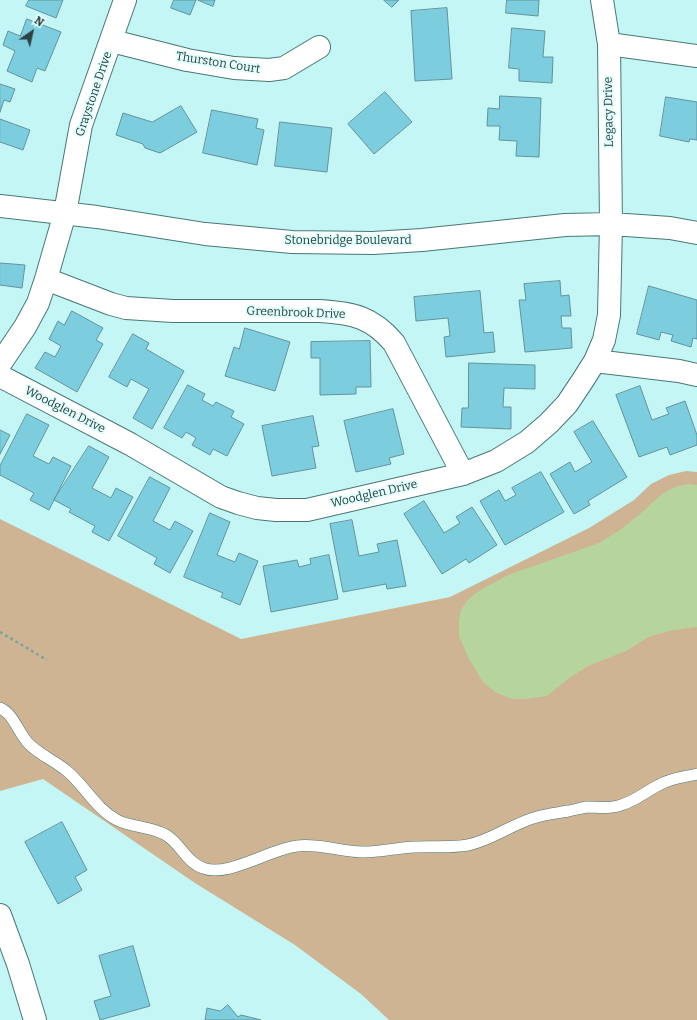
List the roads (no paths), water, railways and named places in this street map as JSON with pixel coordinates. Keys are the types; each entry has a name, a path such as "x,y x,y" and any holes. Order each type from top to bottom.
{"street":[{"name":"Graystone Drive","path":"65,213 81,125 126,0"},
{"name":"Legacy Drive","path":"602,0 609,44 611,224"},
{"name":"Thurston Court","path":"112,41 186,60 234,68 269,70 284,68 319,47"},
{"path":"609,44 697,56"},
{"name":"Stonebridge Boulevard","path":"0,206 65,213 234,237 292,242 373,243 422,240 565,225 611,224 670,228 697,233"},
{"path":"0,364 38,303 65,213"},
{"name":"Woodglen Drive","path":"0,376 130,444 221,497 257,508 276,510 307,510 463,474 496,461 527,442 549,423 566,404 595,361 604,340 609,315 611,224"},
{"name":"Greenbrook Drive","path":"46,280 126,308 173,311 320,311 343,312 360,316 379,328 394,343 463,474"},
{"path":"595,361 679,371 697,375"},
{"path":"0,915 18,964 35,1020"}],"lane":[{"path":"0,708 9,715 28,743 66,771 106,813 130,825 165,834 174,841 183,854 194,864 205,869 216,870 229,868 276,851 298,846 317,846 336,850 363,852 411,847 468,845 491,838 536,817 587,807 604,809 616,807 638,799 661,784 674,779 697,774"}]}
